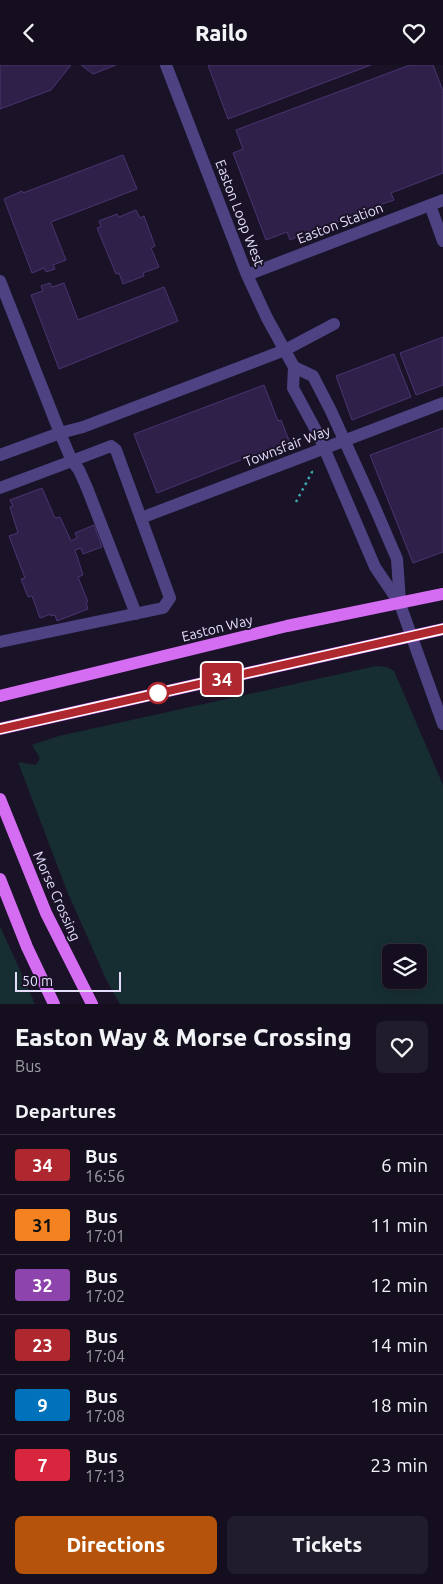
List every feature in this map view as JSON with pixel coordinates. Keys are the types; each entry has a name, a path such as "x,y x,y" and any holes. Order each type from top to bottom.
{"main road":[{"name":"Easton Way","path":"0,696 287,627 443,594"},
{"path":"0,729 443,629"},
{"name":"Morse Crossing","path":"0,799 46,913 92,1004"},
{"path":"0,879 27,947 54,1004"}],"street":[{"name":"Easton Loop West","path":"166,65 248,275 294,367 293,388 324,449 375,567 400,604 413,635 443,723"},
{"name":"Easton Station","path":"248,275 443,200"},
{"path":"430,205 443,241"},
{"path":"0,281 60,433 87,489 136,613"},
{"path":"0,455 60,433 83,427 285,350 334,324"},
{"name":"Easton Loop West","path":"294,367 313,376 344,440 397,559 400,604"},
{"name":"Townsfair Way","path":"141,518 443,403"},
{"path":"0,488 111,446 116,450 170,598 163,608 0,642"}],"path":[{"path":"296,502 312,472 306,455"}],"green space":[{"path":"376,666 387,667 394,671 443,785 443,1004 120,1004 107,981 67,891 18,762 36,765 40,758 32,745 59,736"},
{"path":"0,926 35,1004 0,1004"}],"building":[{"path":"0,65 71,65 51,90 0,109"},
{"path":"81,65 116,65 93,74"},
{"path":"208,65 371,65 228,119"},
{"path":"410,65 433,65 443,91 443,173 391,193 394,200 356,213 327,226 326,224 290,240 287,232 266,240 233,153 243,149 236,130"},
{"path":"123,155 137,189 51,222 66,260 53,265 55,269 46,272 44,268 32,273 4,199"},
{"path":"136,210 140,218 144,216 155,246 151,248 159,267 143,273 144,276 123,284 119,273 116,274 97,228 101,227 99,221 117,214 119,217"},
{"path":"50,283 52,287 64,283 78,320 164,287 178,321 59,369 31,295 43,291 41,286"},
{"path":"443,337 443,385 416,395 400,353"},
{"path":"394,354 411,397 352,420 336,376"},
{"path":"264,385 278,421 281,420 290,443 267,452 266,450 157,493 134,434"},
{"path":"443,428 443,552 413,563 370,455"},
{"path":"42,488 55,518 60,517 71,541 77,538 75,533 94,525 102,547 83,554 81,548 75,550 83,575 78,577 88,602 86,603 88,609 57,621 55,615 51,616 51,614 40,618 32,596 28,597 21,579 25,578 9,536 18,533 10,507 13,506 10,500"}],"bus line":[{"name":"34","path":"0,729 443,629"}]}
